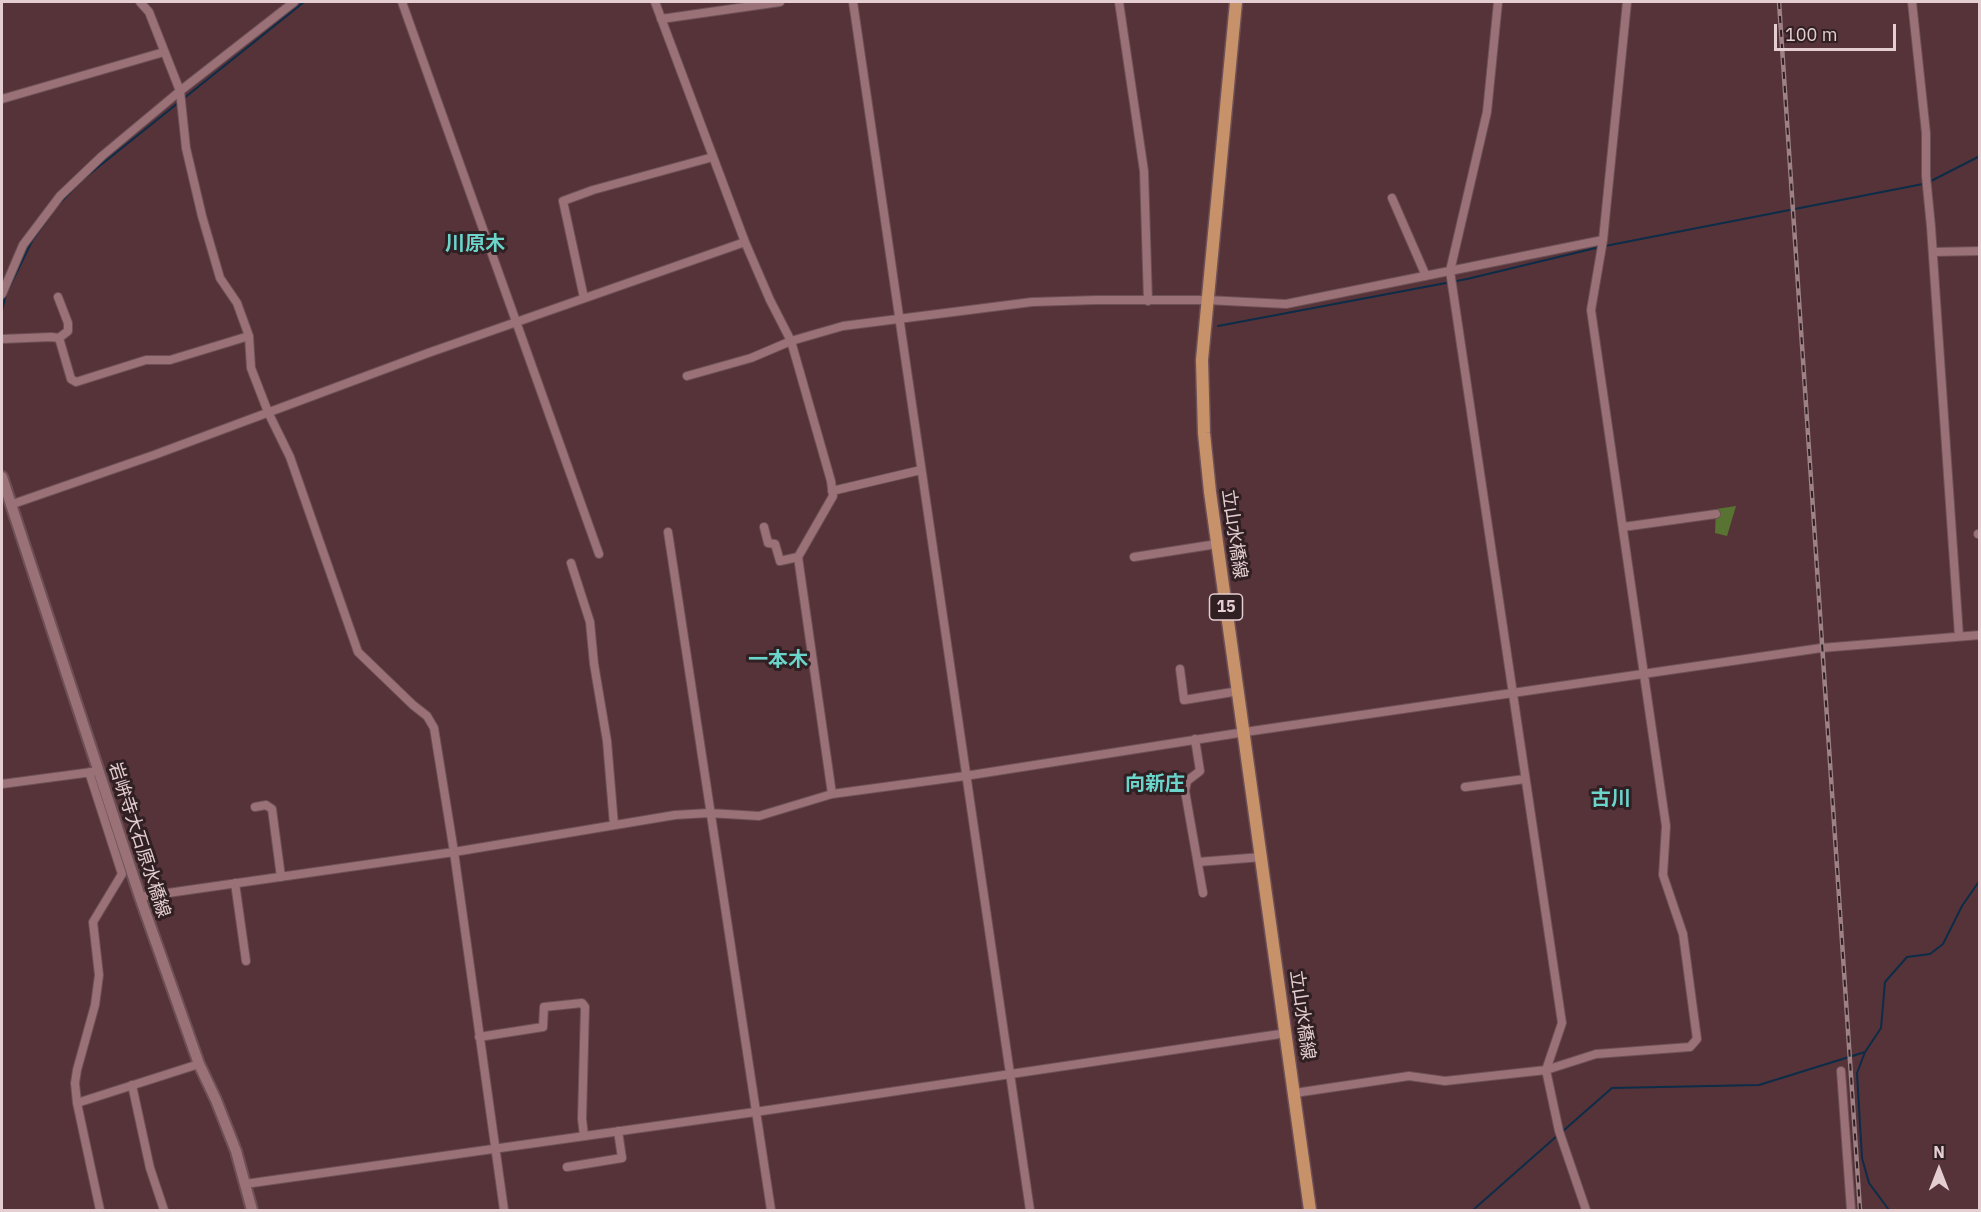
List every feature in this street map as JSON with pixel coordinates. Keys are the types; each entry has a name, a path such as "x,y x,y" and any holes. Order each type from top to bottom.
{"main road":[{"name":"立山水橋線","path":"1236,2 1202,360 1204,433 1217,544 1310,1210"},
{"name":"岩峅寺大石原水橋線","path":"2,477 94,771 199,1064 228,1130 252,1210"}],"street":[{"path":"140,2 148,12 180,91 186,148 220,278 237,303 249,336 251,368 268,412 290,457 358,652 412,705 427,716 434,728 454,852 504,1210"},
{"path":"2,294 23,245 60,196 102,156 180,91 294,2"},
{"path":"402,2 598,554"},
{"path":"655,2 745,242 791,341 832,491 833,496 798,557 832,794"},
{"path":"661,19 780,2"},
{"path":"853,2 1030,1210"},
{"path":"1119,2 1144,171 1148,301"},
{"path":"1498,2 1487,112 1450,271 1562,1023 1546,1070 1558,1131 1586,1210"},
{"path":"1295,1093 1409,1076 1445,1081 1546,1070 1596,1054 1690,1047 1697,1039 1683,934 1663,875 1666,826 1591,310 1603,240 1627,2"},
{"path":"1912,2 1926,133 1926,176 1959,636"},
{"path":"2,99 165,52"},
{"path":"585,298 563,201 593,190 713,157"},
{"path":"1392,198 1426,276"},
{"path":"687,376 751,358 791,341 843,326 1032,302 1207,300 1286,304 1603,240"},
{"path":"10,505 154,455 516,322 745,242"},
{"path":"1933,252 1980,251"},
{"path":"2,339 59,338 68,331 68,323 58,297"},
{"path":"59,338 71,379 76,382 146,360 170,360 249,336"},
{"path":"832,491 921,470"},
{"path":"1623,527 1716,514"},
{"path":"764,527 768,543 774,544 780,561 798,557"},
{"path":"668,532 771,1210"},
{"path":"1134,557 1217,544"},
{"path":"571,563 590,622 594,664 607,741 614,825"},
{"path":"140,897 454,852 675,814 709,813 759,816 832,794 1821,648 1980,635"},
{"path":"1180,669 1184,700 1239,691"},
{"path":"1195,739 1200,771 1187,781 1185,791 1203,893"},
{"path":"2,784 94,771 122,874 93,922 99,975 95,1005 75,1083 77,1103 100,1210"},
{"path":"1465,787 1525,779"},
{"path":"255,807 266,805 272,809 281,876"},
{"path":"1198,862 1262,857"},
{"path":"235,883 246,961"},
{"path":"479,1037 543,1027 544,1007 582,1003 585,1007 582,1119 584,1136"},
{"path":"245,1184 755,1112 1287,1033"},
{"path":"77,1103 199,1064"},
{"path":"1841,1071 1851,1210"},
{"path":"132,1085 150,1168 164,1210"},
{"path":"567,1167 622,1158 618,1131"}],"green space":[{"path":"1736,506 1727,536 1715,533 1716,509"}],"waterway":[{"path":"183,99 304,2"},
{"path":"55,208 82,180 178,103"},
{"path":"1929,182 1980,156"},
{"path":"1605,246 1923,184"},
{"path":"2,311 6,294 32,241 52,213"},
{"path":"1218,326 1467,279 1600,247"},
{"path":"1563,1131 1612,1088 1759,1085 1865,1052 1881,1028 1885,982 1907,957 1930,954 1943,944 1962,906 1980,880"},
{"path":"1865,1052 1857,1073 1862,1158 1869,1183 1889,1210"},
{"path":"1473,1210 1558,1135"}],"railway":[{"path":"1779,2 1860,1210"}],"district":[{"name":"川原木","path":"475,244"},
{"name":"一本木","path":"778,660"},
{"name":"向新庄","path":"1155,784"},
{"name":"古川","path":"1611,799"}]}
